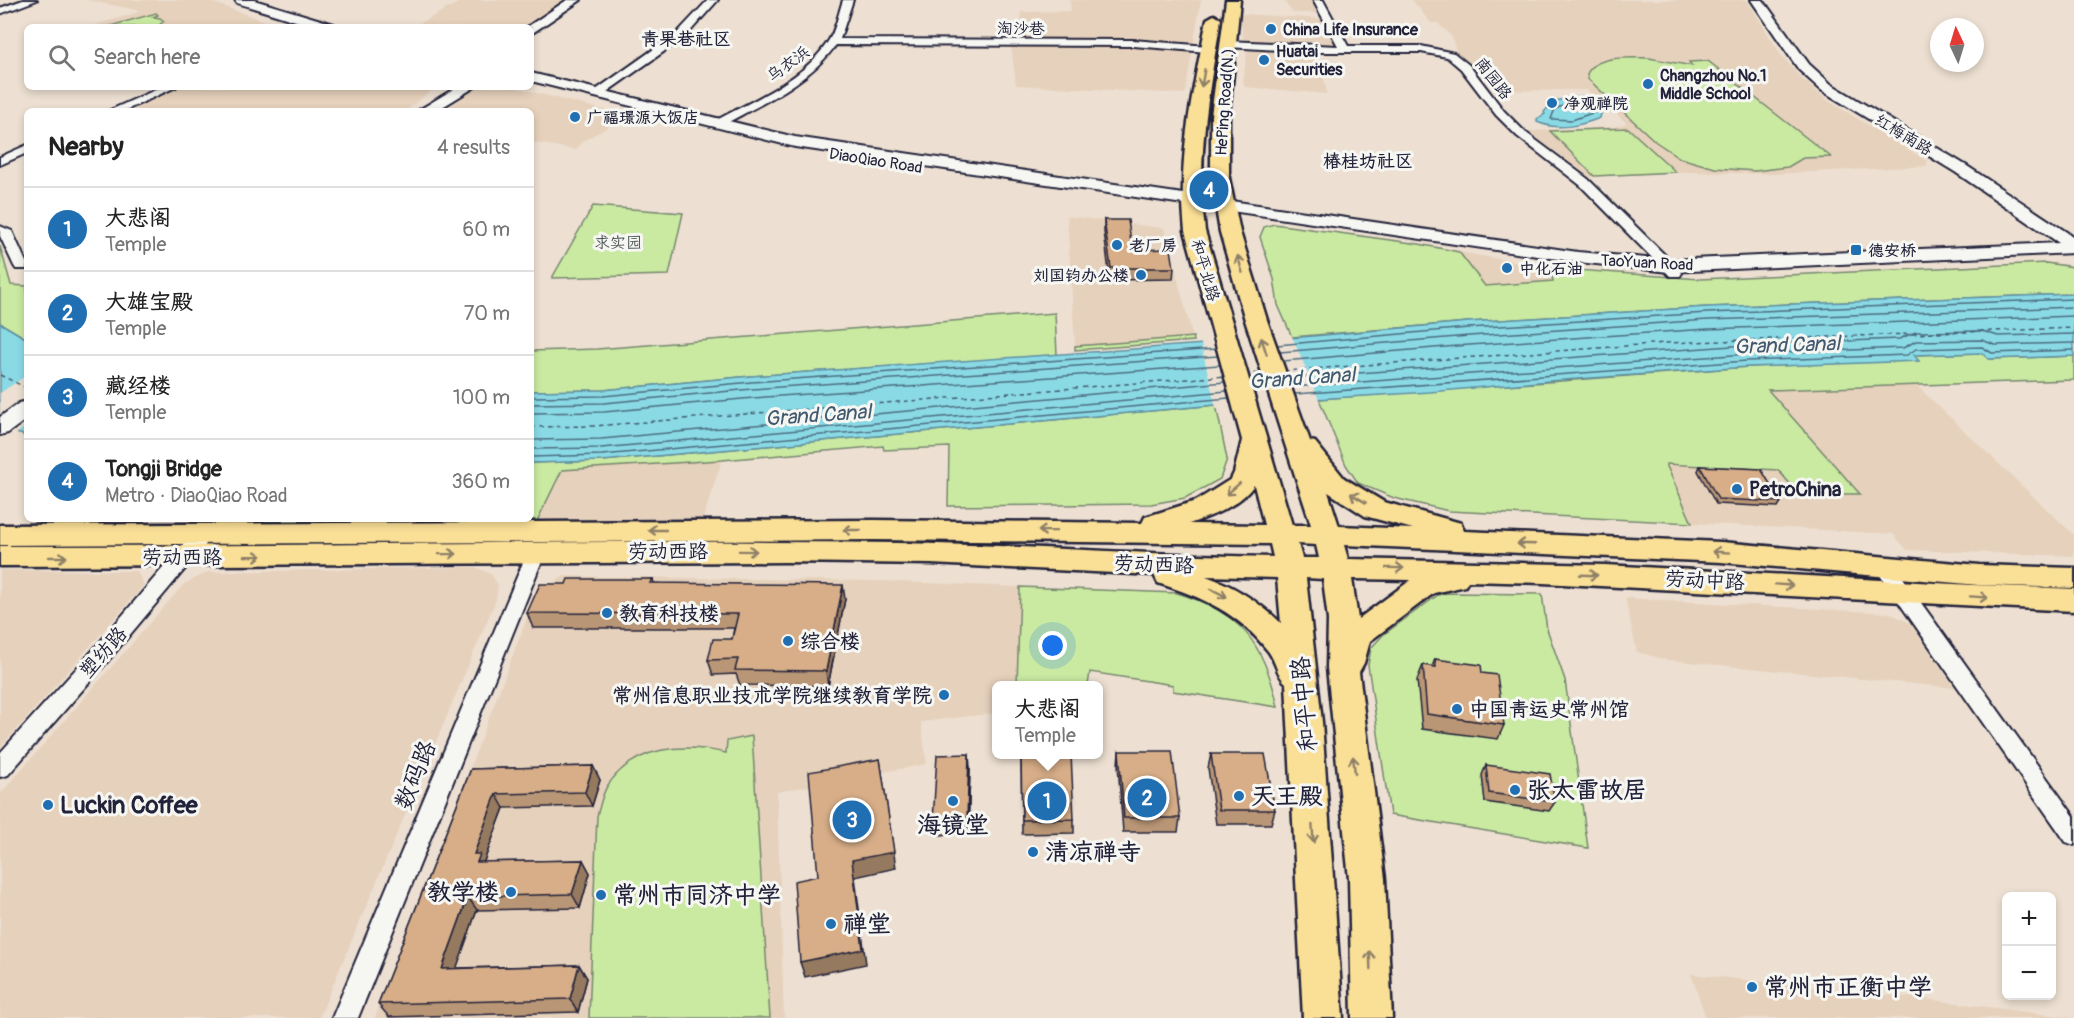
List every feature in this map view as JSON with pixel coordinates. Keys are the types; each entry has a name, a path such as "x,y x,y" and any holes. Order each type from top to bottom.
{"main road":[{"path":"225,0 300,24"},
{"path":"241,0 314,24"},
{"path":"534,28 575,0"},
{"name":"和平北路","path":"1219,0 1198,108 1191,202 1195,231 1281,535"},
{"name":"HePing Road(N.)","path":"1233,0 1220,116 1220,178 1225,207 1256,320 1290,422"},
{"name":"红梅南路","path":"1757,0 1804,67 1826,87 1961,169 2074,247"},
{"name":"DiaoQiao Road","path":"534,78 717,124 828,147 1225,207"},
{"name":"DiaoQiao Road","path":"534,86 790,146 1191,202"},
{"path":"418,108 440,90"},
{"path":"431,108 452,90"},
{"path":"432,108 463,90"},
{"name":"TaoYuan Road","path":"1225,207 1580,265 1672,269 2074,256"},
{"name":"TaoYuan Road","path":"1672,269 2074,247"},
{"path":"0,413 24,395"},
{"path":"0,428 24,410"},
{"path":"1290,422 1327,535"},
{"path":"1290,422 1335,484 1375,509 1492,542 1721,552 1979,575 2074,578"},
{"path":"1105,532 1174,520 1221,500 1246,478 1254,437"},
{"name":"劳动西路","path":"0,535 780,530 1327,535 1492,542"},
{"name":"和平中路","path":"1281,535 1290,567 1303,692 1316,868 1323,1018"},
{"name":"和平中路","path":"1327,535 1336,568 1343,620 1344,681 1367,879 1372,1018"},
{"name":"劳动西路","path":"0,556 185,557 644,550 904,553 1102,562 1336,568"},
{"path":"1102,562 1200,583 1246,607 1282,645 1303,692"},
{"name":"劳动中路","path":"1336,568 1496,571 1664,578 2074,600"},
{"path":"1344,681 1357,635 1389,610 1426,584 1496,571"}],"street":[{"path":"0,11 32,0"},
{"path":"597,94 682,34 713,0"},
{"name":"乌衣浜","path":"717,124 784,86 820,60 833,42 848,0"},
{"path":"1318,0 1345,49"},
{"name":"淘沙巷","path":"833,42 1133,43 1208,49"},
{"name":"南园路","path":"1227,44 1345,49 1421,49 1450,56 1459,61 1500,113 1521,134 1584,182 1672,269"},
{"path":"121,108 164,90"},
{"path":"0,161 24,150"},
{"path":"0,230 7,234 21,266"},
{"name":"塑纺路","path":"0,768 204,533"},
{"name":"数码路","path":"345,1018 536,553"},
{"path":"1884,566 1900,592 2074,835"}],"shaded area":[{"path":"86,0 206,0 274,24 99,24 142,11"},
{"path":"463,0 566,0 530,24 419,24"},
{"path":"1070,0 1201,0 1185,94 1016,85 1011,45 1023,44 1021,12 1071,11"},
{"path":"1283,0 1312,0 1320,13 1293,13"},
{"name":"Changzhou No.1 Middle School","path":"1412,0 1747,0 1781,55 1801,78 1827,100 1927,161 1927,166 1774,174 1686,172 1585,177 1528,131 1614,127 1627,123 1587,90 1494,91 1480,71 1456,52 1452,37 1438,23 1431,23"},
{"path":"1239,15 1325,19 1340,47 1248,43 1244,41"},
{"path":"1252,49 1318,52 1327,94 1245,87 1243,82 1247,51"},
{"path":"170,90 432,90 409,108 129,107"},
{"path":"472,90 525,90 628,116 583,141 576,150 534,143 534,108 448,108"},
{"path":"1067,216 1164,228 1193,337 1075,346"},
{"path":"1459,252 1550,268 1553,281 1484,286"},
{"path":"1916,385 2074,535 2074,556 1907,550 1893,534 1692,523 1665,464 1778,470 1799,494 1859,494 1768,390"},
{"path":"722,460 702,522 537,521 561,470"},
{"path":"475,567 491,574 498,585 496,600 319,1018 0,1018 0,794 184,584 208,572"},
{"path":"0,570 137,571 144,585 0,748"},
{"name":"常州市同济中学","path":"564,576 880,581 1020,587 1017,681 992,681 992,713 921,722 927,764 777,792 784,1018 375,1018 536,594"},
{"path":"1625,598 1890,613 1910,623 1955,688 1667,660 1637,652"},
{"name":"常州市正衡中学","path":"1691,974 1926,999 2074,1018 1706,1018"}],"green space":[{"path":"156,13 158,15 153,17 164,21 160,24 118,24"},
{"path":"1649,58 1692,66 1689,62 1708,61 1831,157 1803,158 1788,167 1755,171 1715,168 1680,158 1656,142 1588,79 1587,74 1592,68 1606,60"},
{"path":"1628,128 1676,172 1594,176 1550,131"},
{"name":"求实园","path":"593,206 683,213 669,275 552,278"},
{"path":"1274,224 1419,244 1459,252 1485,286 1553,281 1550,268 1700,279 2046,263 2074,267 2074,294 1707,307 1468,322 1292,337 1278,305 1274,279 1260,237 1264,227"},
{"path":"0,246 11,285 24,286 24,337 0,323"},
{"path":"1055,313 1057,355 751,376 603,390 534,391 534,351 597,349"},
{"path":"1193,337 1194,341 1075,350 1075,346"},
{"path":"1982,353 1989,359 2074,356 2074,380 1768,390 1860,494 1799,494 1778,470 1666,464 1692,523 1449,511 1394,498 1358,483 1346,465 1319,399 1748,367 1918,360 1913,355"},
{"path":"1216,405 1227,459 1220,479 1185,498 1151,504 948,506 949,447 884,450 883,446 722,460 562,470 537,521 534,521 534,463 602,461"},
{"path":"1020,587 1177,593 1218,610 1246,633 1257,648 1265,665 1278,707 1173,691 1173,685 1090,672 1089,681 1017,681"},
{"path":"1447,593 1542,594 1547,629 1565,680 1588,848 1390,815 1368,665 1371,648 1383,635 1438,595"},
{"path":"752,736 770,1018 589,1018 597,816 606,788 619,772 646,755 677,748 726,753 727,741"}],"water":[{"path":"1581,96 1591,99 1602,110 1600,118 1561,127 1537,122 1537,119 1545,114 1544,112 1554,101"},
{"name":"Grand Canal","path":"2074,294 2074,356 1988,359 1982,353 1914,355 1919,361 1748,367 1430,392 1216,405 602,461 534,463 534,391 603,390 751,376 1302,337 1468,322 1707,307"},
{"path":"0,323 24,337 24,435 0,429"}],"pier":[{"path":"1291,334 1320,402 1216,408 1200,340"},
{"path":"24,377 24,428 14,436 0,432 0,393"}],"building":[{"path":"1104,220 1128,220 1132,250 1171,249 1174,268 1111,268"},
{"name":"PetroChina","path":"1700,466 1761,469 1781,502 1718,499"},
{"path":"568,579 653,579 650,583 843,585 826,671 735,670 738,659 708,660 713,639 732,639 738,614 527,613 540,584 566,584"},
{"name":"中国青运史常州馆","path":"1435,659 1481,665 1482,673 1497,675 1504,725 1427,714 1423,665 1436,667"},
{"path":"1119,751 1172,751 1180,818 1124,818"},
{"name":"海镜堂","path":"969,754 967,820 933,821 937,755"},
{"name":"天王殿","path":"1211,754 1265,754 1275,810 1219,810"},
{"path":"880,759 894,852 852,860 863,949 800,962 794,881 818,876 809,772"},
{"path":"1021,759 1071,759 1074,819 1022,820"},
{"path":"1486,765 1550,774 1555,802 1489,793"},
{"name":"教学楼","path":"593,766 585,792 496,794 474,854 480,854 477,862 583,860 572,894 468,897 442,969 579,965 570,999 378,1004 471,769"}],"ferry route":[{"path":"1284,371 1666,343 2074,328"},
{"path":"1245,374 1262,373"},
{"path":"0,375 24,387"},
{"path":"534,427 594,426 1226,376"}],"place":[{"name":"China Life Insurance","path":"1271,29"},
{"name":"Huatai Securities","path":"1264,60"},
{"name":"Changzhou No.1 Middle School","path":"1648,84"},
{"name":"净观禅院","path":"1552,103"},
{"name":"广福璟源大饭店","path":"575,117"},
{"name":"Tongji Bridge","path":"1209,190"},
{"name":"老厂房","path":"1117,245"},
{"name":"德安桥","path":"1856,250"},
{"name":"中化石油","path":"1507,268"},
{"name":"刘国钧办公楼","path":"1141,275"},
{"name":"PetroChina","path":"1737,489"},
{"name":"教育科技楼","path":"607,613"},
{"name":"综合楼","path":"788,641"},
{"name":"常州信息职业技术学院继续教育学院","path":"944,695"},
{"name":"中国青运史常州馆","path":"1457,709"},
{"name":"张太雷故居","path":"1515,790"},
{"name":"天王殿","path":"1239,796"},
{"name":"大雄宝殿","path":"1147,798"},
{"name":"海镜堂","path":"953,801"},
{"name":"大悲阁","path":"1047,801"},
{"name":"Luckin Coffee","path":"48,805"},
{"name":"藏经楼","path":"852,820"},
{"name":"清凉禅寺","path":"1033,852"},
{"name":"教学楼","path":"511,892"},
{"name":"常州市同济中学","path":"601,895"},
{"name":"禅堂","path":"831,924"},
{"name":"常州市正衡中学","path":"1752,987"}],"district":[{"name":"青果巷社区","path":"686,39"},
{"name":"椿桂坊社区","path":"1368,161"}]}
